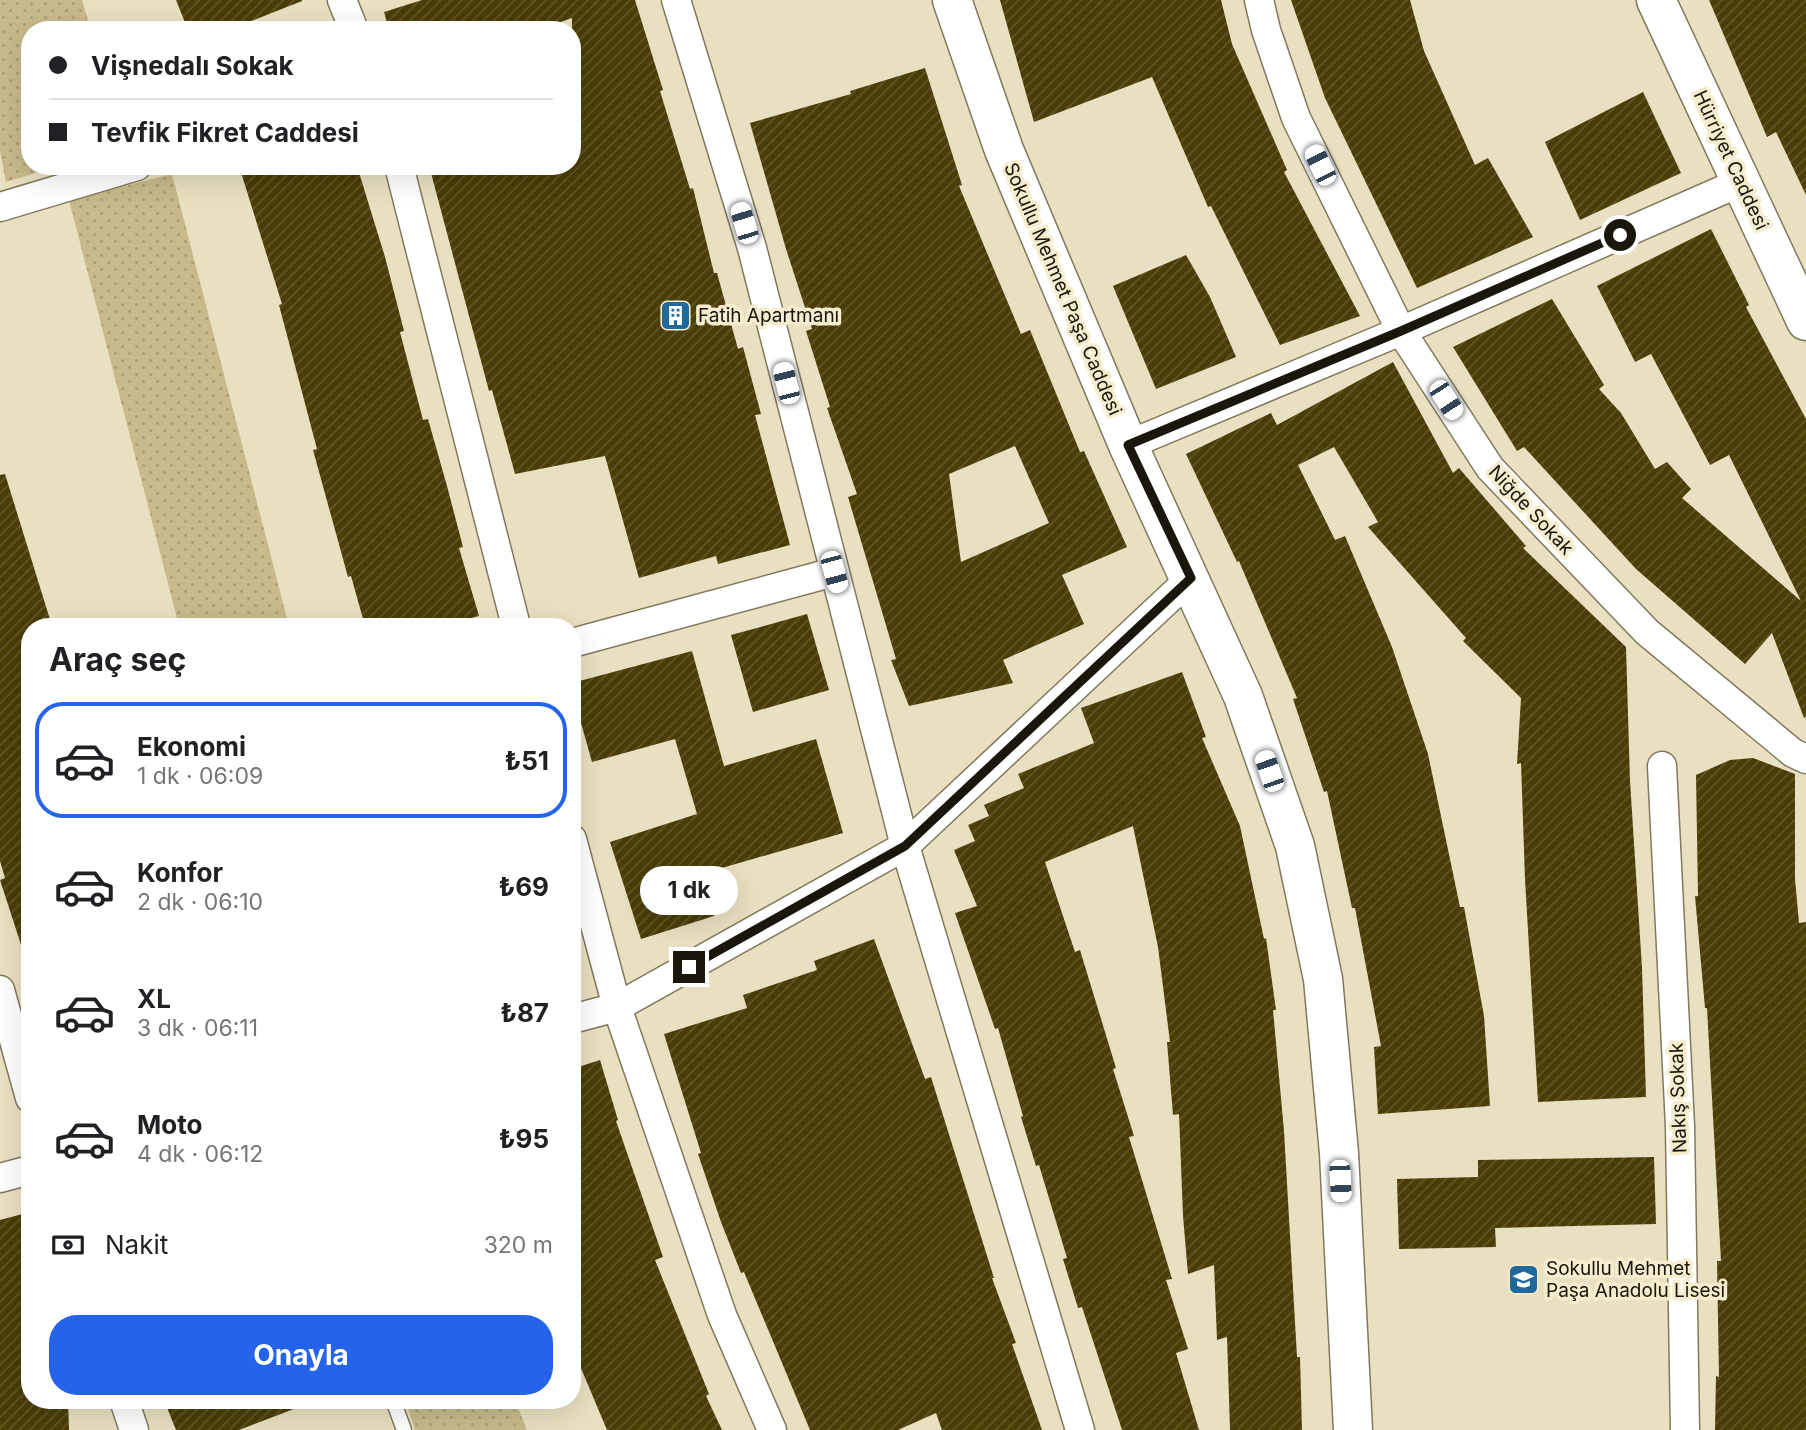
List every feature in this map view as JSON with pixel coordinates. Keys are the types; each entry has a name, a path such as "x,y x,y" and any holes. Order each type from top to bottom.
{"main road":[{"name":"Sokullu Mehmet Paşa Caddesi","path":"952,0 1004,150 1128,445 1243,696 1295,846 1323,979 1339,1153 1353,1430"},
{"name":"Hürriyet Caddesi","path":"1656,0 1806,321"}],"street":[{"path":"342,0 350,21"},
{"path":"676,0 752,248 905,846 1080,1430"},
{"name":"Niğde Sokak","path":"1259,0 1266,30 1296,118 1401,331 1490,468 1647,632 1793,753 1806,759"},
{"path":"0,207 107,175"},
{"path":"401,175 514,618"},
{"path":"1128,445 1401,331 1741,182"},
{"path":"581,641 834,572"},
{"path":"581,1017 617,1007 905,846 1191,578"},
{"name":"Nakış Sokak","path":"1662,766 1680,1126 1685,1430"},
{"path":"581,873 617,1007 722,1315 772,1430"},
{"path":"0,990 21,1066"},
{"path":"0,1178 21,1172"},
{"path":"127,1409 134,1430"}],"lane":[{"path":"396,1409 404,1430"}],"shaded area":[{"path":"0,0 82,0 88,21 21,21 21,175 29,175 6,182 0,151"},
{"path":"172,175 287,618 177,618 69,200"},
{"path":"408,1409 519,1409 527,1430 415,1430"}],"building":[{"path":"176,0 302,0 252,21 184,21"},
{"path":"422,0 635,0 690,189 693,188 714,273 717,273 738,349 743,347 761,414 755,415 790,545 718,564 716,556 639,578 605,456 515,474 492,390 489,391 432,175 581,175 581,21 572,21 572,18 564,21 386,21 384,12"},
{"path":"1000,0 1221,0 1232,44 1287,170 1284,172 1360,316 1280,345 1211,206 1208,207 1152,77 1034,122"},
{"path":"1291,0 1410,0 1424,51 1475,165 1488,158 1533,237 1417,288 1325,98"},
{"path":"1709,0 1806,0 1806,195 1776,132 1767,137"},
{"path":"925,68 962,185 959,186 1021,334 1030,330 1080,452 1084,451 1127,547 1062,575 1084,624 1003,660 1013,683 909,706 891,660 896,659 848,497 857,494 827,408 830,407 806,331 812,329 750,123 851,94 850,91","holes":["1015,446 1049,523 961,562 949,474"]},
{"path":"1643,92 1681,173 1580,220 1545,142"},
{"path":"242,175 360,175 385,257 404,331 400,332 423,420 428,419 447,486 463,547 459,548 479,616 363,618 351,576 348,577 313,450 317,449 279,305 282,304"},
{"path":"1711,229 1749,305 1746,307 1806,419 1804,718 1772,633 1745,664 1636,569 1524,447 1517,451 1453,347 1552,299 1604,385 1599,389 1621,413 1655,469 1667,462 1691,489 1682,498 1801,601 1729,455 1710,465 1651,354 1635,362 1597,286"},
{"path":"1186,255 1210,297 1236,357 1156,389 1113,286"},
{"path":"1393,362 1453,473 1459,468 1526,546 1523,548 1626,647 1646,1097 1538,1102 1521,763 1517,764 1521,698 1463,641 1466,638 1368,527 1378,522 1334,447 1298,465 1335,540 1345,536 1392,647 1428,754 1460,907 1464,907 1484,1016 1490,1106 1378,1114 1374,1047 1381,1046 1355,908 1352,908 1327,791 1324,792 1293,699 1297,698 1239,561 1237,562 1186,454 1271,413 1277,425"},
{"path":"5,474 50,618 21,618 21,945 0,880 5,878 0,861 0,475"},
{"path":"807,614 829,690 753,712 731,635"},
{"path":"692,651 724,766 816,739 843,833 701,874 714,916 641,939 610,842 697,814 675,739 592,762 581,723 581,681"},
{"path":"1182,672 1206,737 1202,738 1240,826 1264,939 1266,938 1276,1010 1273,1010 1284,1131 1297,1357 1300,1357 1302,1430 1230,1430 1227,1337 1217,1340 1214,1265 1188,1274 1179,1114 1173,1115 1167,1042 1170,1042 1158,947 1133,826 1045,862 1075,952 1080,950 1116,1068 1113,1069 1134,1136 1129,1137 1172,1279 1166,1280 1188,1349 1176,1353 1199,1430 1122,1430 1082,1307 1078,1308 1063,1259 1067,1258 1039,1165 1036,1166 1021,1117 1023,1116 998,1028 995,1029 955,913 977,906 954,850 975,841 968,825 989,816 984,805 1024,788 1018,774 1094,743 1081,708"},
{"path":"1753,758 1795,774 1795,879 1799,923 1806,922 1806,1430 1715,1430 1716,1376 1719,1377 1717,1261 1721,1261 1707,1008 1695,896 1698,896 1696,775 1730,760"},
{"path":"874,939 925,1079 931,1077 992,1278 1016,1343 1012,1344 1042,1430 942,1430 936,1413 898,1430 810,1430 721,1222 698,1154 701,1153 664,1034 747,1008 743,995 817,970 814,961"},
{"path":"600,1060 618,1120 616,1121 663,1257 655,1260 709,1394 706,1396 722,1430 607,1430 581,1368 581,1066"},
{"path":"1654,1157 1656,1224 1495,1228 1496,1247 1399,1249 1397,1179 1478,1177 1478,1160"},
{"path":"21,1214 21,1409 68,1409 69,1430 0,1430 0,1220"},
{"path":"168,1409 294,1409 239,1430 176,1430"}],"place":[{"name":"Fatih Apartmanı","path":"675,315"},
{"name":"Sokullu Mehmet Paşa Anadolu Lisesi","path":"1523,1279"}],"route":[{"path":"689,967 905,846 1191,578 1128,445 1401,331 1620,235"}]}
